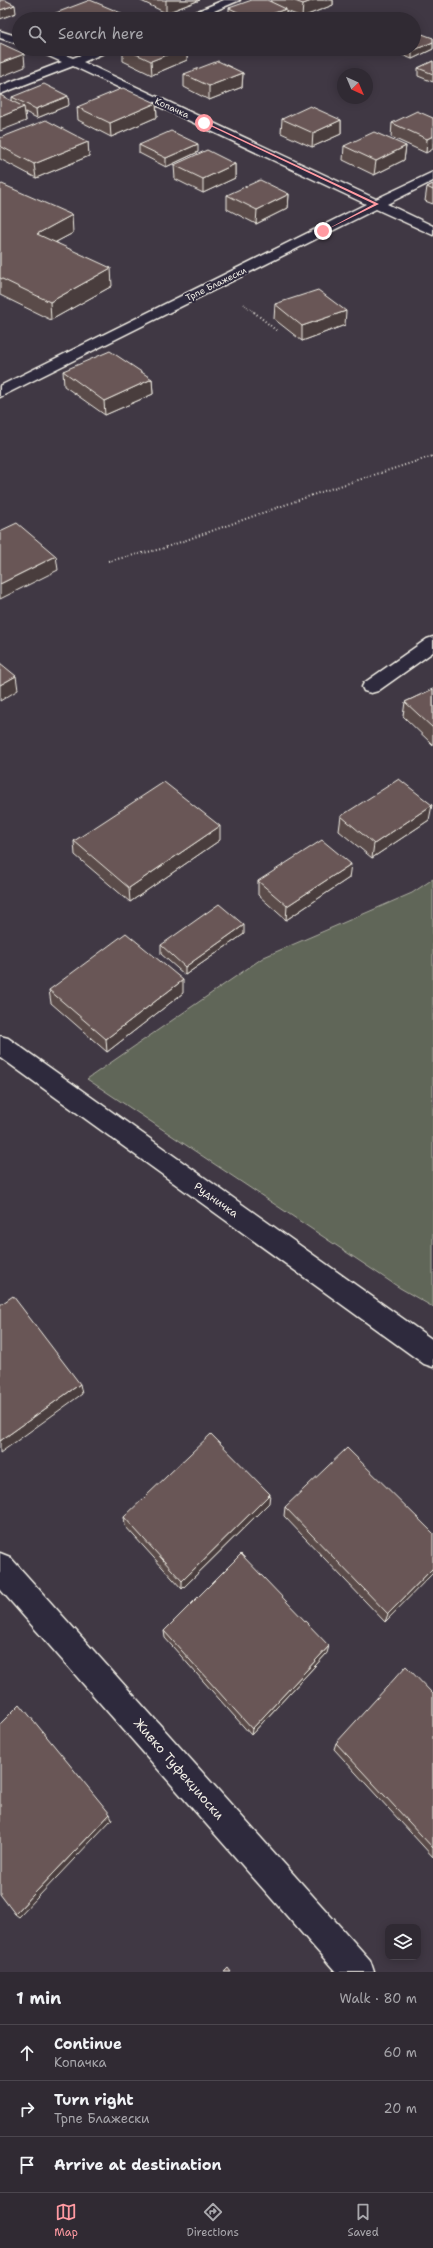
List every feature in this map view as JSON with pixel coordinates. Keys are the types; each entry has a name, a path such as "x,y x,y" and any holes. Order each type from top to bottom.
{"street":[{"path":"203,12 234,0"},
{"path":"0,34 12,38"},
{"name":"Копачка","path":"58,56 433,231"},
{"path":"0,90 89,56"},
{"name":"Трпе Блажески","path":"0,392 433,176"},
{"path":"371,687 433,643"},
{"name":"Рудничка","path":"0,1045 433,1355"},
{"name":"Живко Туфекџиоски","path":"0,1567 358,1972"}],"path":[{"path":"216,285 278,332"},
{"path":"108,561 161,549 324,491 433,456"}],"green space":[{"path":"433,879 433,1307 400,1288 87,1079 264,957 412,893"}],"building":[{"path":"0,0 5,0 15,5 0,10"},
{"path":"90,0 119,12 58,12"},
{"path":"252,0 267,0 286,9 277,12 238,12 229,8"},
{"path":"292,0 314,0 303,4"},
{"path":"421,34 433,38 433,42 421,47"},
{"path":"0,43 12,48 12,56 19,56 0,63"},
{"path":"140,56 164,56 151,61"},
{"path":"218,61 243,73 209,86 184,74"},
{"path":"433,61 433,74 418,68"},
{"path":"44,84 68,96 36,109 12,97"},
{"path":"123,88 156,103 110,123 77,107"},
{"path":"0,95 24,107 0,117"},
{"path":"310,106 341,120 313,133 282,119"},
{"path":"417,111 433,118 433,136 427,139 392,123"},
{"path":"46,120 88,142 34,164 0,146 0,138"},
{"path":"171,131 198,144 166,158 139,145"},
{"path":"374,132 406,146 376,161 344,146"},
{"path":"207,150 235,164 203,179 174,165"},
{"path":"260,180 289,194 257,210 227,195"},
{"path":"2,184 72,215 37,234 111,268 50,302 0,278 0,185"},
{"path":"433,184 433,190 427,187"},
{"path":"318,290 346,311 302,326 275,304"},
{"path":"110,351 152,379 104,401 63,371"},
{"path":"17,523 56,556 0,584 0,531"},
{"path":"0,663 16,676 0,685"},
{"path":"433,689 433,728 405,702"},
{"path":"399,779 432,805 374,844 341,816"},
{"path":"164,782 220,826 129,888 74,841"},
{"path":"322,840 351,864 287,906 258,881"},
{"path":"219,904 244,925 185,967 161,945"},
{"path":"126,933 183,980 106,1039 49,990"},
{"path":"13,1296 80,1384 0,1441 0,1305"},
{"path":"211,1434 270,1494 182,1581 124,1517"},
{"path":"347,1448 433,1533 433,1568 388,1614 285,1507"},
{"path":"241,1554 329,1646 252,1729 164,1631"},
{"path":"406,1666 433,1694 433,1848 336,1743"},
{"path":"20,1704 110,1814 15,1914 0,1894 0,1724"},
{"path":"228,1968 231,1972 224,1972"}],"route":[{"path":"204,123 377,204 323,231"}]}
